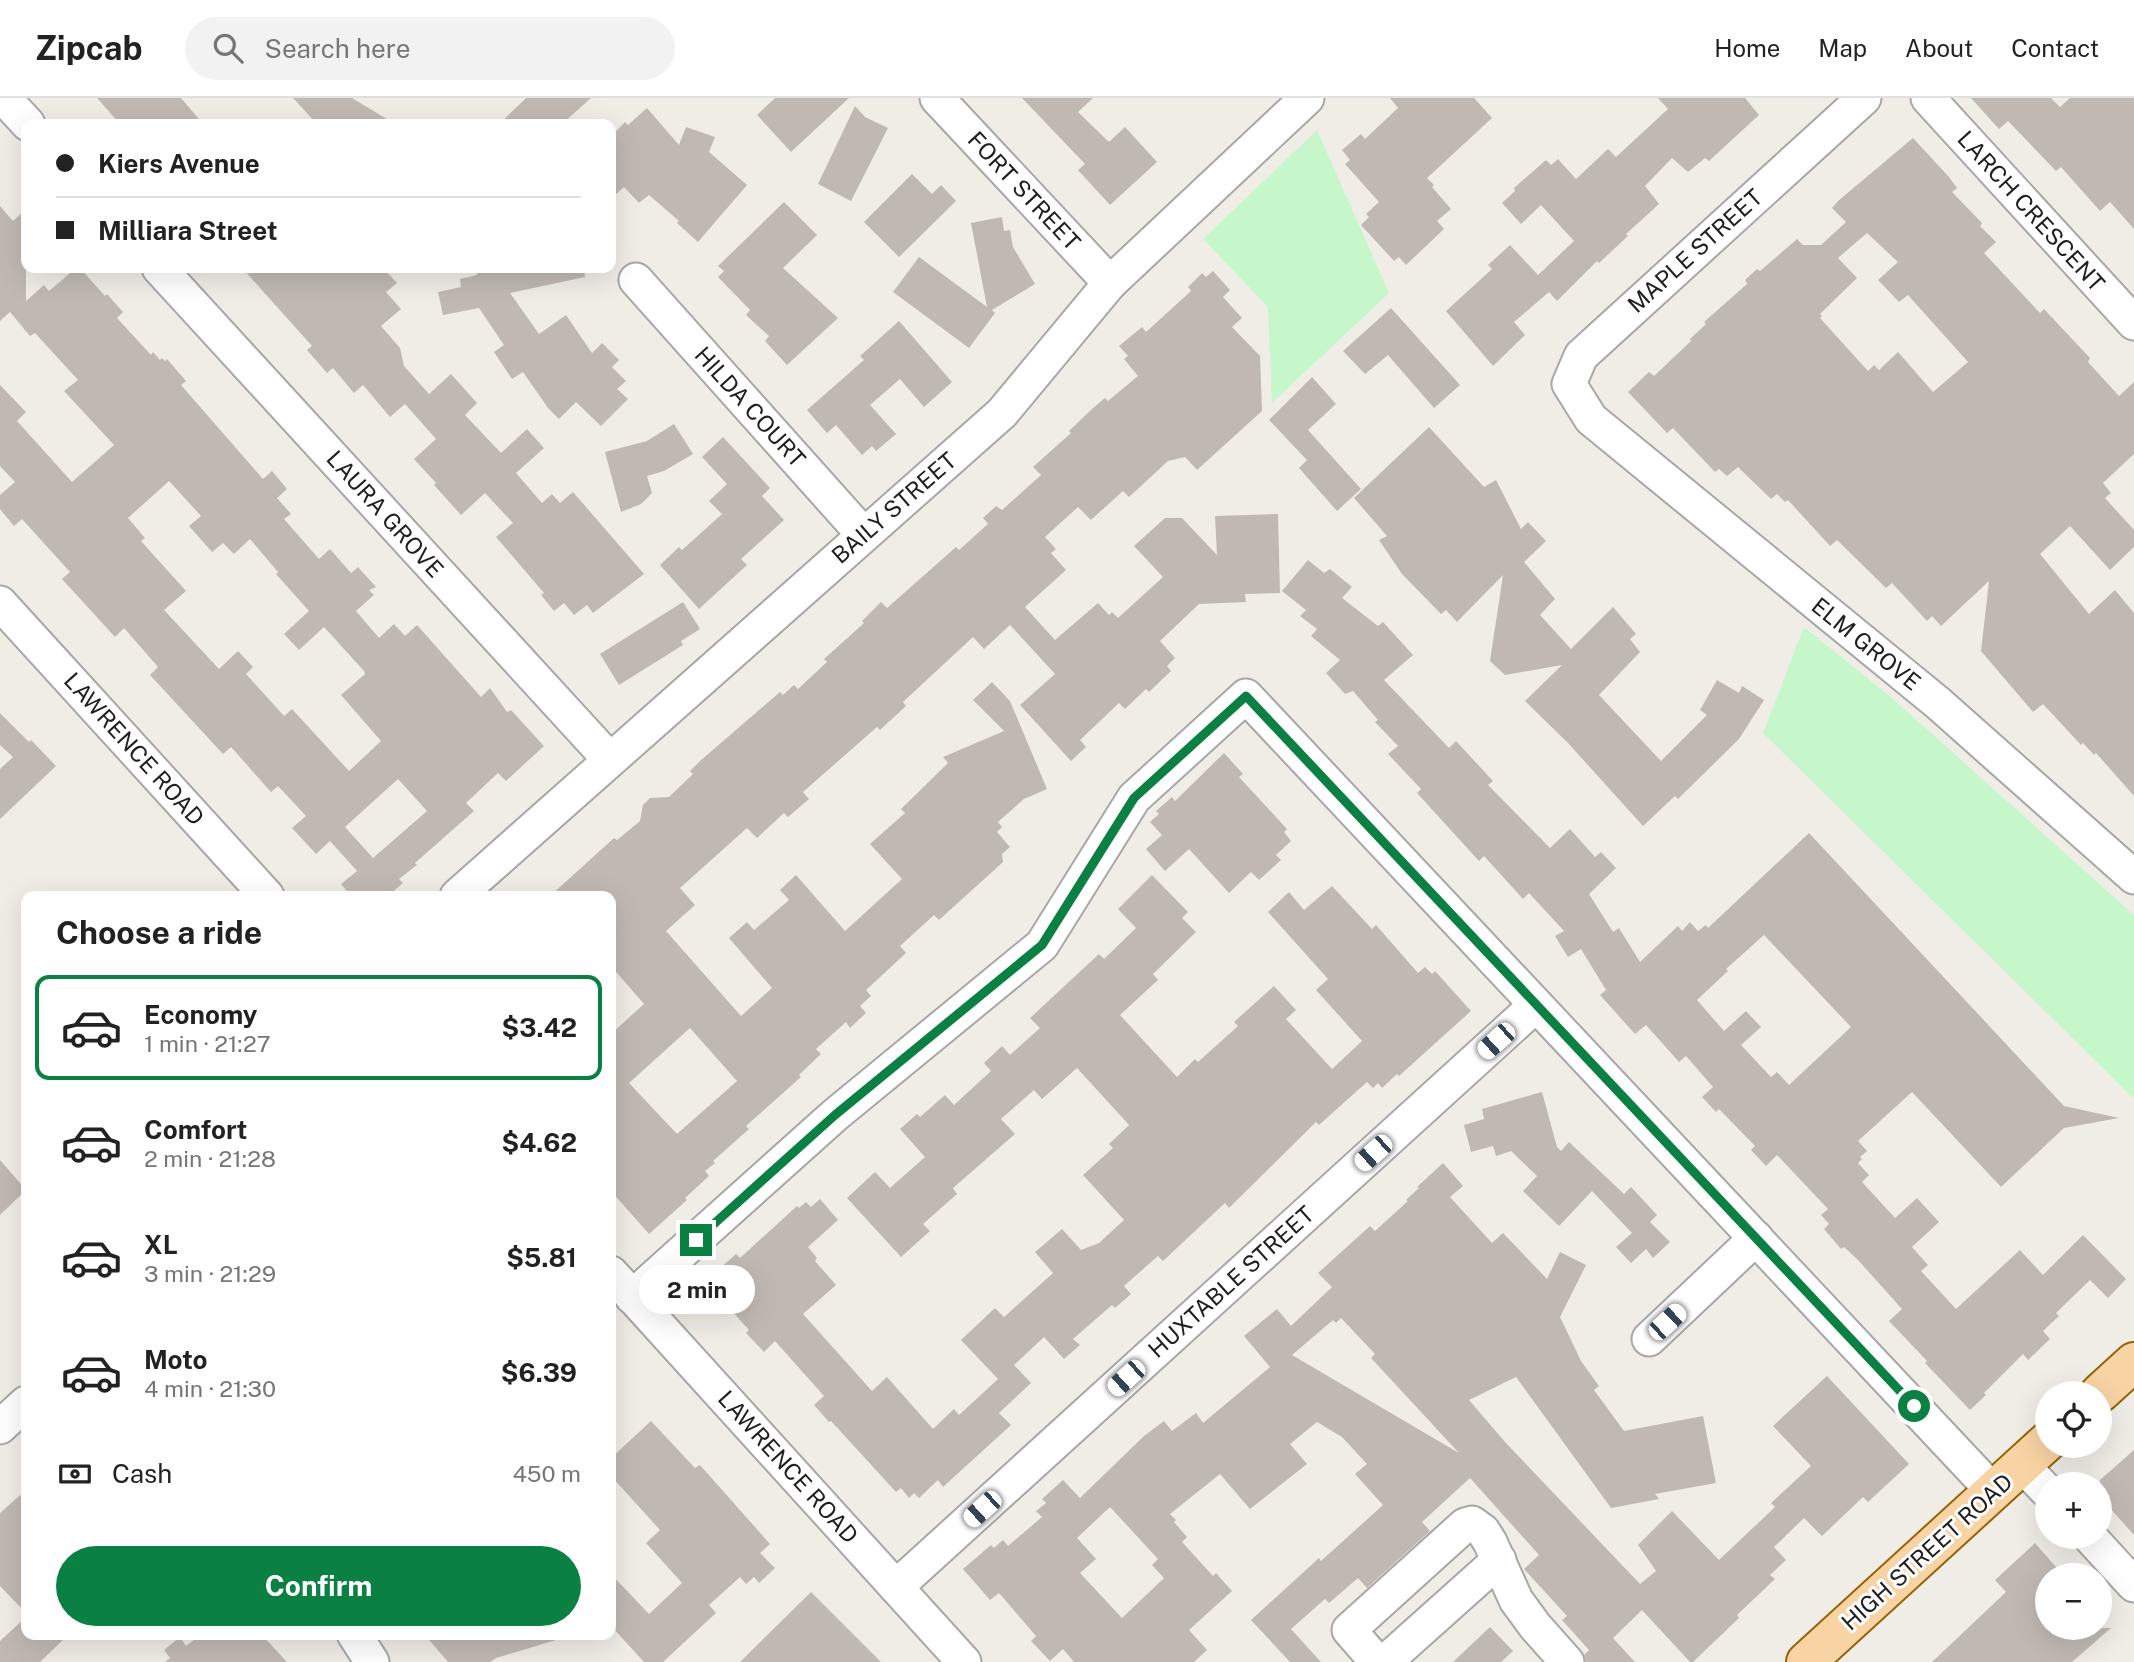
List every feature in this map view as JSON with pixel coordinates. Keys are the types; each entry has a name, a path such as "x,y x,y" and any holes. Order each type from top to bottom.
{"main road":[{"path":"2112,1382 2134,1362"},
{"name":"HIGH STREET ROAD","path":"1806,1662 2035,1453"}],"street":[{"path":"4,98 23,119"},
{"name":"FORT STREET","path":"937,98 1110,283"},
{"name":"BAILY STREET","path":"463,891 1002,413 1110,283 1307,98"},
{"name":"MAPLE STREET","path":"1591,419 1569,384 1581,356 1864,98"},
{"name":"LARCH CRESCENT","path":"1928,98 2134,323"},
{"name":"LAURA GROVE","path":"164,273 610,760"},
{"name":"HILDA COURT","path":"636,280 863,534"},
{"name":"ELM GROVE","path":"1591,419 1938,703 2134,877"},
{"name":"LAWRENCE ROAD","path":"0,603 262,891"},
{"path":"622,1285 1042,945 1134,798 1246,696 1993,1491"},
{"name":"HUXTABLE STREET","path":"896,1587 1536,1005"},
{"path":"1649,1339 1756,1238"},
{"name":"LAWRENCE ROAD","path":"622,1285 964,1662"},
{"path":"0,1427 21,1408"},
{"path":"1377,1662 1349,1630 1465,1525 1472,1523 1483,1531 1516,1600 1567,1662"},
{"path":"2101,1549 2134,1585"},
{"path":"1385,1662 1499,1560"},
{"path":"358,1640 372,1662"}],"green space":[{"path":"1317,130 1389,293 1272,403 1268,307 1203,239"},
{"path":"1804,627 1892,698 2134,915 2134,1099 1763,733"}],"building":[{"path":"97,98 181,98 199,119 116,119"},
{"path":"293,98 352,98 387,119 312,119"},
{"path":"526,98 591,98 568,119 504,119"},
{"path":"775,98 849,98 791,152 757,115"},
{"path":"1022,98 1093,98 1078,112 1109,142 1125,127 1157,162 1110,205 1078,170 1085,164"},
{"path":"1390,98 1474,98 1492,118 1427,178 1451,209 1437,221 1444,229 1406,265 1399,257 1394,261 1361,225 1369,217 1366,214 1379,202 1345,164 1350,160 1342,150 1361,134 1365,139 1398,108"},
{"path":"1658,98 1745,98 1759,115 1709,161 1705,158 1688,172 1672,158 1645,186 1659,204 1557,301 1549,292 1514,322 1525,335 1493,366 1446,311 1492,269 1488,265 1510,245 1538,275 1574,241 1541,205 1521,224 1502,203 1515,191 1514,188 1546,160 1551,165 1558,159 1576,179 1608,149 1616,157 1668,109"},
{"path":"1971,98 2051,98 2060,107 2070,98 2134,98 2134,229 2110,202 2100,211 2061,167 2056,171 2008,121 1999,129"},
{"path":"855,106 865,117 888,128 851,201 818,184"},
{"path":"647,108 679,145 686,127 715,137 709,152 747,185 698,242 649,195 639,203 624,187 616,194 616,131 625,122 628,125"},
{"path":"1913,138 1949,177 1957,188 1952,192 1996,242 1984,253 2040,313 2044,309 2090,358 2088,362 2119,396 2134,382 2134,454 2103,483 2111,493 2105,498 2134,530 2134,547 2110,570 2070,526 2040,554 2089,614 2115,590 2134,613 2134,796 2096,753 2094,755 2083,743 2081,745 2043,704 2033,712 1981,651 1989,581 1941,626 1932,616 1927,621 1892,583 1886,588 1837,540 1830,546 1788,500 1785,502 1777,494 1771,499 1738,467 1727,476 1719,469 1715,472 1673,428 1667,433 1628,392 1649,372 1654,376 1691,341 1706,324 1704,322 1747,284 1745,280 1757,269 1760,271 1797,239 1803,245 1821,245 1846,222 1832,208","holes":["1867,233 1898,262 1878,280 1899,302 1908,295 1968,362 1933,392 1898,352 1879,370 1874,365 1868,371 1820,318 1820,314 1857,278 1838,258"]},
{"path":"912,174 932,194 941,185 956,201 899,257 864,222"},
{"path":"784,202 817,235 783,268 838,318 787,365 765,341 769,336 746,315 750,310 718,277 724,271 718,266"},
{"path":"0,206 13,221 21,214 21,273 26,273 26,301 44,285 49,291 70,273 84,273 123,312 117,318 151,355 153,352 160,360 167,359 186,381 181,385 263,479 272,471 287,489 277,498 291,514 284,519 319,559 330,549 351,573 358,567 376,587 369,590 374,595 356,611 379,638 394,624 405,636 417,625 481,697 490,688 507,712 511,710 544,746 506,781 498,773 466,803 474,811 415,863 417,865 399,879 403,883 394,891 347,891 341,884 357,871 330,841 316,854 292,828 306,816 278,786 271,792 231,747 223,754 150,675 158,667 124,628 115,637 62,579 70,572 22,519 14,526 0,509 0,495 15,482 0,466 0,385 26,412 17,421 72,482 114,445 64,391 78,380 35,333 30,336 10,312 0,321","holes":["169,481 201,516 189,526 212,552 223,543 234,554 250,539 309,611 284,634 299,650 324,627 364,671 365,674 341,695 381,741 349,771 292,709 284,716 246,674 253,667 238,651 219,669 164,610 186,591 141,541 145,538 128,518","398,779 427,811 373,858 345,827"]},
{"path":"1002,217 1004,231 1010,230 1013,247 1035,284 992,310 995,313 969,348 893,292 919,257 987,307 971,223"},
{"path":"1213,271 1230,290 1223,297 1242,318 1232,327 1260,356 1262,411 1197,470 1185,457 1168,461 1129,497 1123,491 1091,520 1078,507 1045,537 1056,549 1051,553 1066,570 1025,607 1055,640 1098,603 1109,615 1112,612 1118,618 1163,577 1134,546 1165,518 1182,518 1217,555 1215,516 1278,514 1280,593 1245,594 1246,602 1199,604 1160,641 1175,658 1167,666 1171,671 1149,692 1146,689 1125,709 1119,703 1080,740 1086,747 1071,761 1020,705 1055,674 1010,625 984,649 973,637 903,702 906,706 880,730 877,727 803,792 809,799 788,817 784,813 757,838 747,828 680,888 695,905 666,931 741,1016 772,988 729,938 747,922 754,930 789,900 780,890 796,875 845,931 902,879 870,844 905,813 901,809 948,763 943,757 1004,731 973,700 992,682 1010,701 1047,789 1024,799 998,822 1002,827 997,832 1010,847 1002,854 1003,862 939,920 934,915 900,946 906,953 866,990 871,996 860,1006 866,1013 850,1028 846,1022 816,1049 821,1054 799,1075 801,1077 746,1126 749,1129 705,1171 709,1176 649,1234 616,1197 616,1029 644,1004 616,972 616,891 556,891 614,838 617,840 640,821 643,805 650,798 669,797 693,774 690,771 700,761 780,692 783,695 794,685 798,689 827,662 824,659 864,623 862,621 881,602 887,608 956,547 959,550 988,524 983,518 996,506 1002,510 1041,475 1033,467 1071,433 1069,431 1092,409 1105,398 1108,401 1138,376 1124,359 1128,356 1119,346 1142,327 1146,332 1191,291 1188,287 1202,273 1206,277","holes":["690,1028 737,1081 677,1134 629,1083"]},
{"path":"246,273 388,273 397,283 386,292 401,309 381,326 400,348 404,366 429,394 451,374 477,403 465,415 501,453 527,429 544,448 516,473 542,503 552,494 560,503 573,492 644,574 593,613 587,605 574,615 564,603 554,611 541,595 544,593 496,537 513,523 485,493 461,515 414,459 436,439 405,404 390,417 363,385 354,393 333,368 327,373 307,350 312,346"},
{"path":"585,273 585,277 510,293 539,334 566,315 592,353 602,343 619,360 612,367 626,381 617,389 628,399 601,426 576,402 559,419 523,372 512,379 494,352 504,345 479,308 443,315 438,292 461,287 460,279 477,275"},
{"path":"1391,308 1460,385 1434,408 1388,355 1365,374 1343,351"},
{"path":"899,321 952,382 924,407 900,379 870,405 896,434 876,451 872,446 862,455 836,425 827,433 807,410 864,360 860,356"},
{"path":"1312,377 1336,404 1308,430 1361,489 1337,511 1299,468 1307,460 1269,420"},
{"path":"674,424 693,454 664,471 647,476 652,493 641,504 621,512 605,452 647,441"},
{"path":"1429,427 1484,487 1496,480 1521,529 1528,522 1546,541 1524,562 1555,599 1540,615 1571,649 1613,607 1636,634 1630,639 1640,652 1599,695 1661,761 1707,715 1700,710 1717,680 1739,693 1742,686 1764,700 1739,739 1678,799 1675,796 1643,826 1568,743 1525,701 1562,665 1505,675 1490,661 1503,575 1457,622 1446,610 1441,614 1402,574 1379,540 1387,536 1354,498"},
{"path":"723,437 770,488 762,496 784,520 741,559 747,565 699,609 660,565 679,547 682,550 722,514 709,501 727,484 702,457"},
{"path":"1308,560 1324,573 1330,569 1352,587 1342,598 1378,626 1383,622 1413,655 1384,680 1449,748 1456,741 1493,781 1488,785 1550,848 1570,829 1595,857 1601,852 1616,868 1589,894 1613,932 1619,928 1640,962 1678,926 1682,931 1690,922 1698,931 1706,925 1708,928 1809,833 2064,1106 2119,1118 2064,1128 2001,1187 1912,1092 1858,1141 1867,1151 1858,1163 1869,1175 1862,1182 1895,1218 1917,1198 1939,1222 1912,1247 1928,1265 1921,1271 1956,1309 2020,1250 2043,1275 2083,1235 2126,1279 2108,1298 2090,1280 2056,1313 2059,1316 2043,1331 2050,1339 2028,1360 2023,1354 1970,1410 1889,1321 1902,1309 1858,1260 1844,1247 1841,1249 1824,1229 1829,1224 1821,1215 1828,1209 1777,1155 1766,1166 1751,1150 1755,1146 1719,1109 1716,1112 1702,1097 1713,1087 1686,1056 1679,1062 1646,1025 1635,1034 1600,995 1606,990 1581,949 1568,957 1555,936 1564,931 1529,893 1523,899 1484,856 1479,861 1417,793 1421,789 1388,754 1398,746 1375,722 1378,720 1353,691 1345,694 1326,673 1340,660 1311,636 1317,629 1300,616 1306,610 1282,591","holes":["1764,935 1851,1027 1789,1085 1777,1072 1771,1077 1741,1045 1761,1027 1746,1011 1724,1031 1697,1000"]},
{"path":"683,602 700,629 681,641 683,645 619,685 600,654"},
{"path":"0,713 56,766 0,819 0,769 13,757 0,745"},
{"path":"1224,753 1243,774 1239,777 1287,829 1284,832 1291,841 1276,855 1281,860 1259,880 1251,872 1229,893 1189,849 1165,871 1146,849 1162,835 1150,822 1159,814 1156,811 1172,797 1175,801"},
{"path":"1152,875 1188,912 1182,918 1196,932 1153,974 1158,980 1120,1015 1177,1077 1195,1059 1198,1062 1238,1026 1234,1022 1274,986 1296,1010 1286,1019 1332,1069 1362,1041 1316,990 1328,979 1268,912 1289,892 1304,910 1332,886 1372,929 1376,925 1418,973 1425,967 1432,974 1435,971 1471,1011 1382,1088 1378,1083 1373,1088 1367,1082 1319,1125 1316,1122 1229,1208 1225,1203 1163,1261 1158,1256 1124,1286 1131,1294 1115,1308 1112,1305 1073,1339 1080,1345 1064,1359 1044,1337 1014,1365 1031,1383 999,1413 1011,1425 943,1487 938,1480 919,1498 914,1493 909,1498 901,1488 896,1492 814,1405 824,1396 775,1341 764,1352 746,1333 749,1330 710,1287 722,1277 717,1271 736,1254 740,1258 797,1206 799,1208 806,1202 811,1207 820,1199 838,1220 808,1247 817,1258 815,1261 836,1285 803,1314 872,1391 887,1377 933,1429 954,1409 959,1415 998,1379 961,1340 995,1308 1004,1317 1053,1273 1035,1252 1062,1229 1081,1250 1099,1243 1124,1220 1083,1175 1113,1148 1109,1144 1129,1125 1077,1068 1042,1099 1034,1090 1001,1119 1015,1134 953,1188 957,1194 923,1224 930,1231 901,1257 847,1198 875,1172 890,1188 925,1157 900,1129 917,1114 920,1117 945,1095 954,1105 991,1071 984,1063 1002,1046 1010,1055 1040,1028 1030,1018 1099,954 1104,959 1136,928 1118,909"},
{"path":"1542,1092 1557,1147 1561,1151 1569,1142 1624,1194 1631,1187 1657,1215 1650,1222 1670,1242 1653,1258 1646,1249 1631,1263 1616,1247 1632,1233 1592,1191 1559,1226 1523,1191 1537,1176 1511,1151 1496,1156 1493,1146 1471,1152 1464,1125 1484,1119 1482,1109"},
{"path":"0,1160 21,1184 21,1195 0,1215"},
{"path":"1443,1163 1463,1186 1450,1197 1492,1243 1503,1233 1547,1279 1560,1252 1586,1265 1560,1317 1581,1361 1599,1386 1594,1390 1624,1431 1703,1416 1716,1483 1655,1494 1659,1499 1611,1508 1516,1377 1469,1400 1505,1442 1640,1584 1656,1571 1638,1545 1672,1511 1719,1560 1775,1507 1771,1503 1811,1466 1773,1426 1827,1376 1909,1464 1868,1502 1863,1497 1822,1536 1804,1518 1774,1547 1786,1560 1770,1575 1775,1579 1693,1662 1690,1662 1642,1610 1613,1638 1635,1662 1586,1662 1584,1655 1589,1650 1562,1620 1567,1616 1524,1569 1539,1555 1470,1478 1422,1522 1430,1531 1367,1588 1358,1578 1329,1603 1325,1599 1291,1629 1321,1662 1290,1662 1251,1620 1383,1505 1355,1474 1367,1464 1342,1437 1317,1422 1290,1444 1307,1464 1250,1509 1220,1474 1170,1514 1187,1537 1182,1542 1213,1576 1216,1573 1232,1591 1189,1630 1207,1650 1194,1662 1074,1662 1063,1649 1050,1661 1031,1641 1036,1636 999,1593 990,1600 963,1569 991,1545 994,1548 1003,1540 1008,1546 1042,1517 1036,1511 1046,1503 1042,1499 1063,1480 1080,1498 1144,1436 1164,1421 1172,1431 1196,1413 1203,1423 1270,1367 1244,1336 1277,1309 1291,1326 1332,1287 1318,1273 1370,1226 1375,1231 1408,1201 1406,1200 1419,1188 1417,1187","holes":["1341,1318 1375,1354 1371,1358 1459,1453 1292,1355 1333,1320 1336,1323","1110,1507 1158,1559 1152,1565 1164,1578 1122,1618 1080,1573 1096,1559 1077,1538"]},
{"path":"651,1421 695,1468 700,1465 770,1544 760,1553 775,1568 759,1583 754,1577 746,1584 740,1577 709,1605 716,1613 663,1662 644,1662 616,1631 616,1579 649,1614 682,1583 646,1543 660,1530 616,1482 616,1453"},
{"path":"2134,1450 2134,1535 2112,1510 2112,1472 2109,1472"},
{"path":"21,1494 21,1608 0,1586 0,1513"},
{"path":"2035,1543 2035,1549 2040,1549 2052,1563 2035,1563 2035,1640 2097,1640 2072,1662 1932,1662 2006,1592 1995,1580"},
{"path":"811,1592 881,1662 740,1662"},
{"path":"21,1622 21,1640 63,1640 40,1662 0,1662 0,1641"},
{"path":"1490,1627 1513,1651 1501,1662 1453,1662"},
{"path":"176,1640 182,1640 186,1646 194,1640 267,1640 287,1662 165,1662 170,1658 164,1650"},
{"path":"429,1640 556,1640 490,1662 448,1662"}],"route":[{"path":"696,1240 835,1115 1042,945 1134,798 1246,696 1914,1406"}]}
